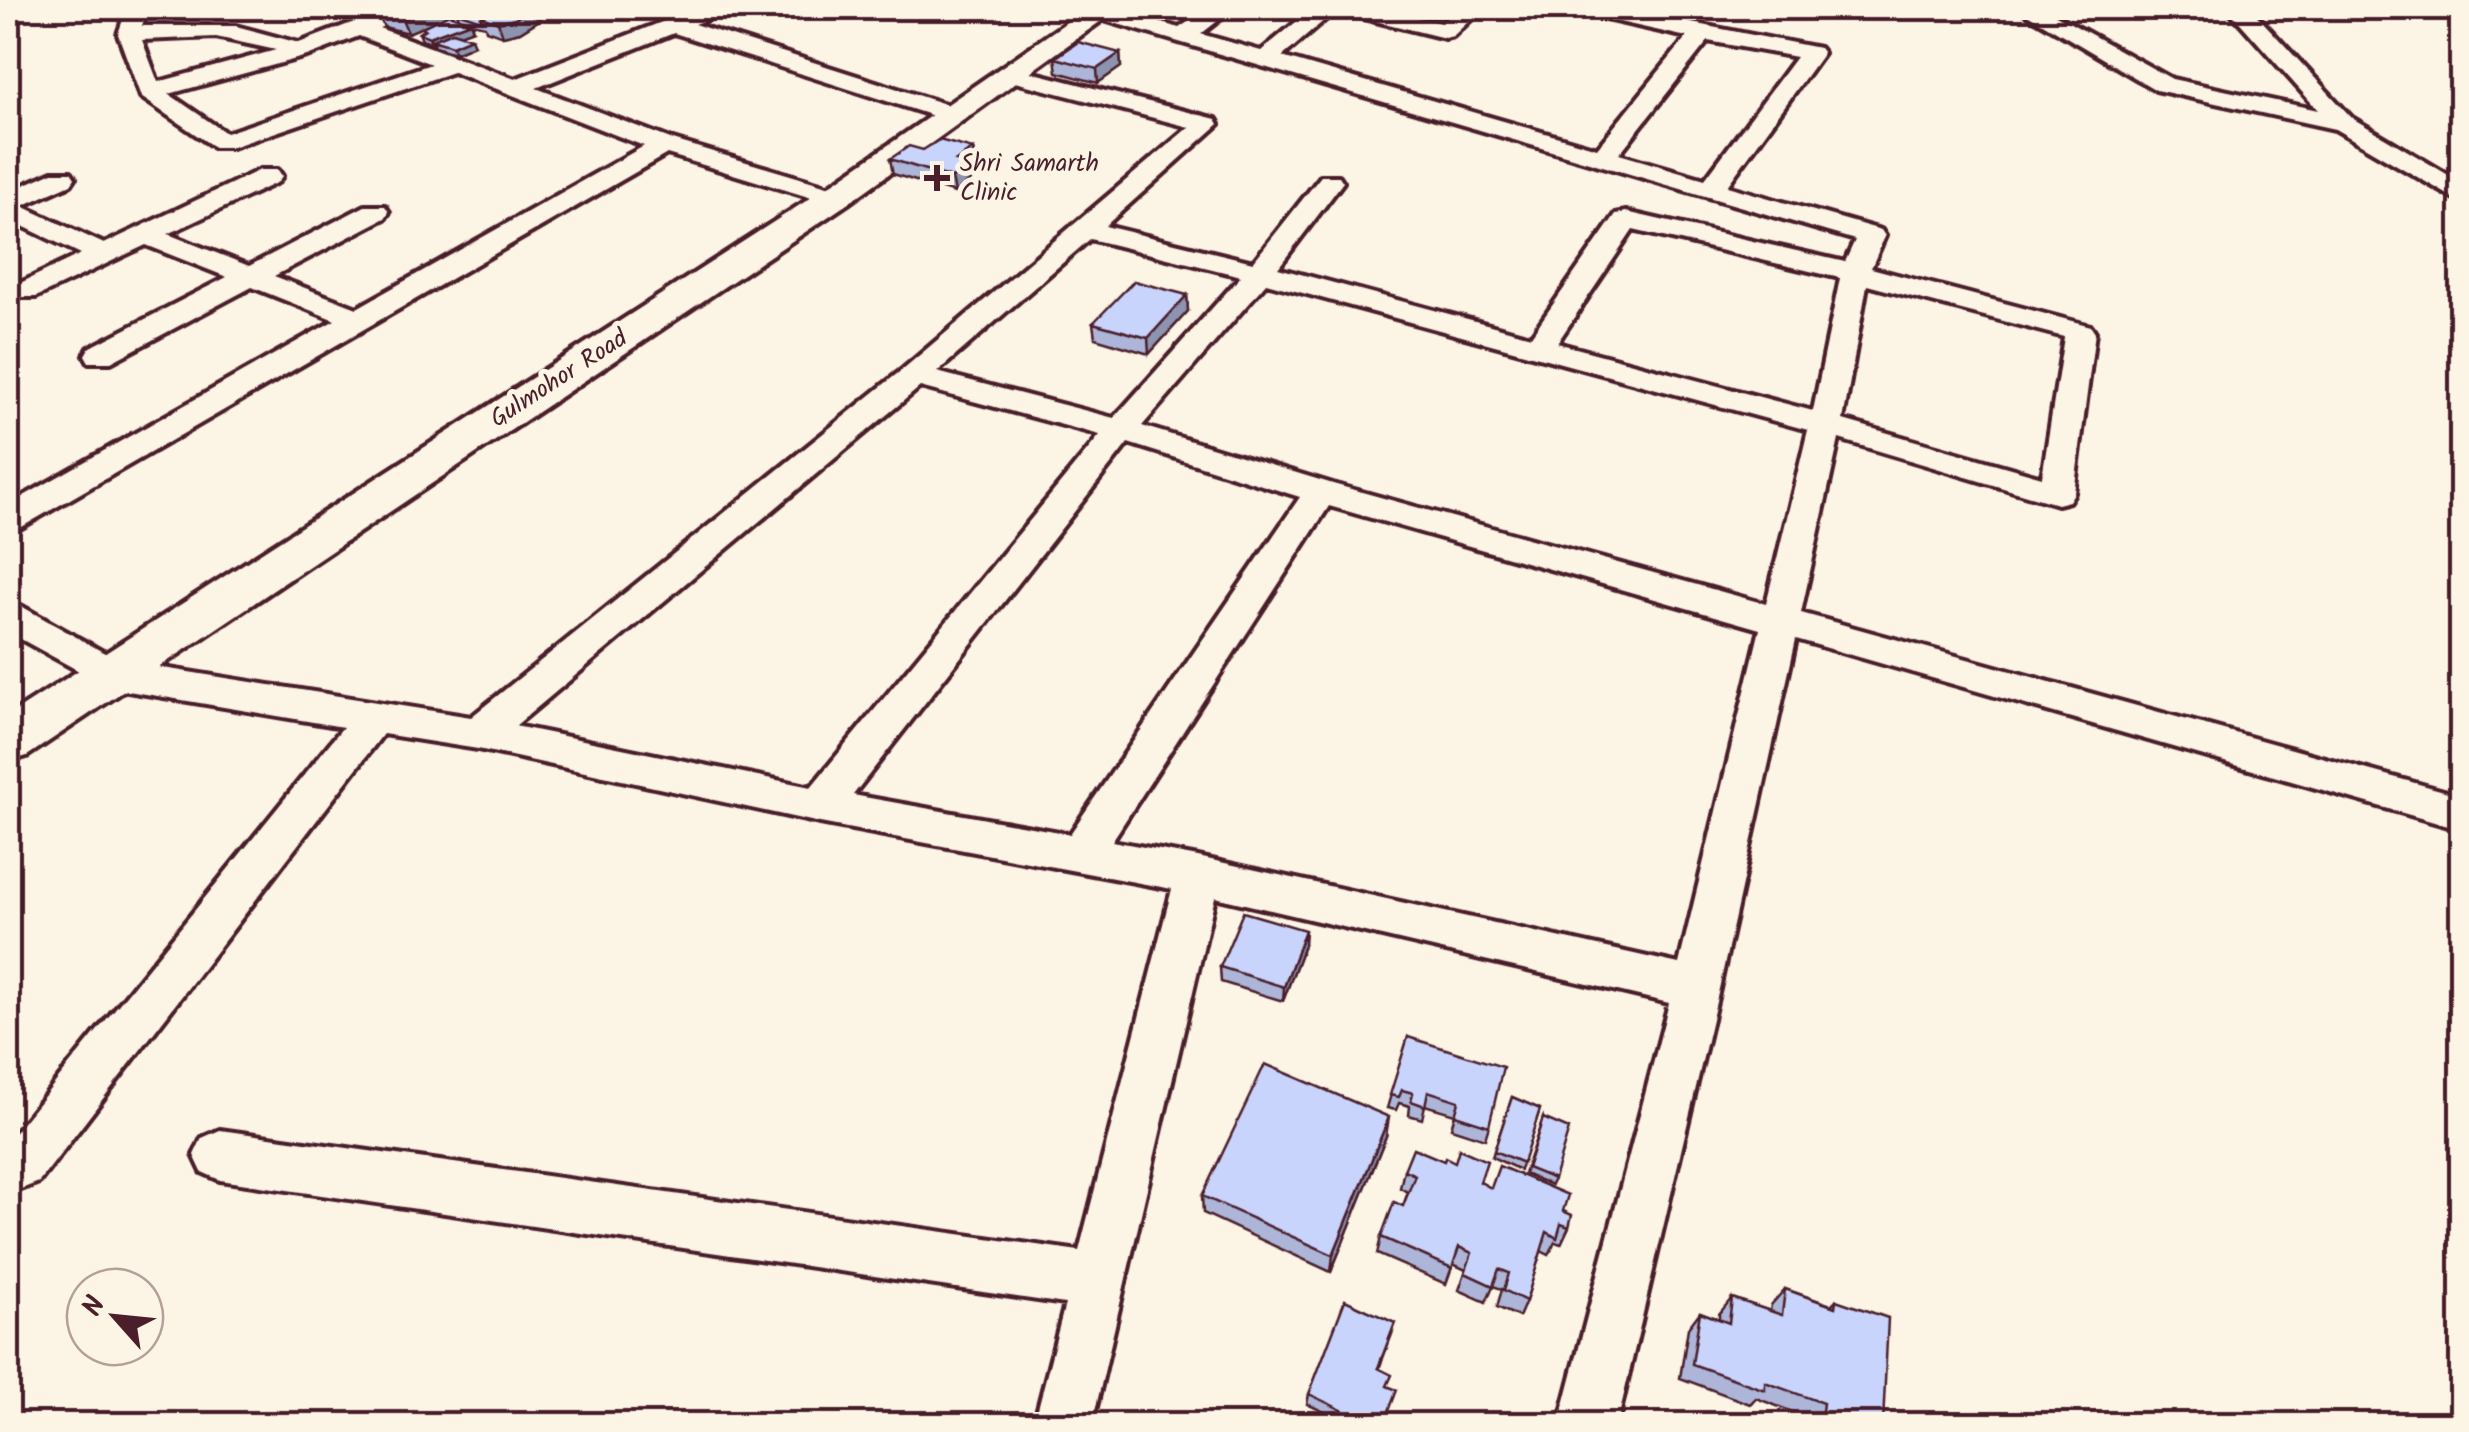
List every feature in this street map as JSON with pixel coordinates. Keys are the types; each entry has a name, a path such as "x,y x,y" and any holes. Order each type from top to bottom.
{"street":[{"path":"136,8 129,34 150,92 223,142 453,64"},
{"path":"150,92 299,51 410,8"},
{"path":"514,88 716,8"},
{"path":"1098,8 1871,236 1855,274 1826,426 1696,989 1588,1424"},
{"name":"Gulmohor Road","path":"8,742 835,198 1015,75 1098,8"},
{"path":"1185,34 1223,8"},
{"path":"1267,58 1326,8"},
{"path":"1344,8 1445,31 1472,8"},
{"path":"1587,8 1811,53 1711,188"},
{"path":"2028,8 2164,85 2342,124"},
{"path":"2238,8 2342,124 2462,195"},
{"path":"673,25 956,115"},
{"path":"129,34 186,29 247,31 299,51"},
{"path":"362,29 664,145 835,198"},
{"path":"1603,157 1702,33"},
{"path":"478,734 914,376 1207,124 1015,75"},
{"path":"8,520 664,145"},
{"path":"26,291 269,176"},
{"path":"8,206 62,178"},
{"path":"820,806 1121,430 1260,272 1330,182"},
{"path":"8,206 103,254"},
{"path":"100,354 375,212"},
{"path":"1085,229 1260,272 1538,348 1826,426 2056,493 2080,332 1626,220 1538,348"},
{"path":"145,235 358,319"},
{"path":"914,376 1121,430 1321,492 2462,813"},
{"path":"1080,854 1321,492"},
{"path":"8,615 110,674 478,734 820,806 1198,876 1696,989"},
{"path":"21,1164 374,717"},
{"path":"1063,1424 1198,876"},
{"path":"220,1154 1097,1281"}],"building":[{"path":"390,8 430,8 402,19 377,13"},
{"path":"498,8 481,16 481,20 457,12"},
{"path":"498,8 532,8 498,22 481,16"},
{"path":"449,14 470,22 429,37 419,33 425,29 422,27"},
{"path":"452,32 471,38 452,46 432,40"},
{"path":"1078,42 1120,53 1097,69 1055,58"},
{"path":"939,140 973,149 956,161 969,165 952,178 890,159 909,146 923,150"},
{"path":"1134,281 1187,295 1148,338 1093,323"},
{"path":"1243,912 1305,930 1284,987 1220,967"},
{"path":"1408,1037 1503,1067 1489,1126 1455,1115 1459,1101 1428,1091 1425,1106 1411,1101 1413,1093 1402,1090 1399,1097 1390,1095"},
{"path":"1265,1064 1389,1117 1333,1255 1202,1196"},
{"path":"1512,1097 1540,1109 1523,1163 1494,1151"},
{"path":"1543,1118 1569,1129 1554,1179 1527,1168"},
{"path":"1413,1148 1444,1161 1445,1157 1455,1162 1459,1149 1487,1161 1480,1182 1491,1188 1499,1166 1568,1195 1563,1211 1572,1215 1569,1227 1561,1224 1557,1238 1547,1232 1526,1301 1504,1290 1509,1273 1499,1269 1493,1286 1465,1273 1472,1253 1459,1247 1452,1268 1381,1237 1394,1202 1403,1206 1415,1175 1404,1170"},
{"path":"1785,1289 1835,1307 1836,1300 1888,1318 1883,1424 1835,1424 1821,1419 1823,1403 1765,1382 1765,1390 1692,1364 1700,1312 1729,1323 1732,1298 1782,1315"},
{"path":"1345,1300 1395,1323 1378,1368 1392,1375 1387,1386 1397,1390 1384,1424 1339,1424 1344,1411 1309,1394"}],"place":[{"name":"Shri Samarth Clinic","path":"937,178"}]}
